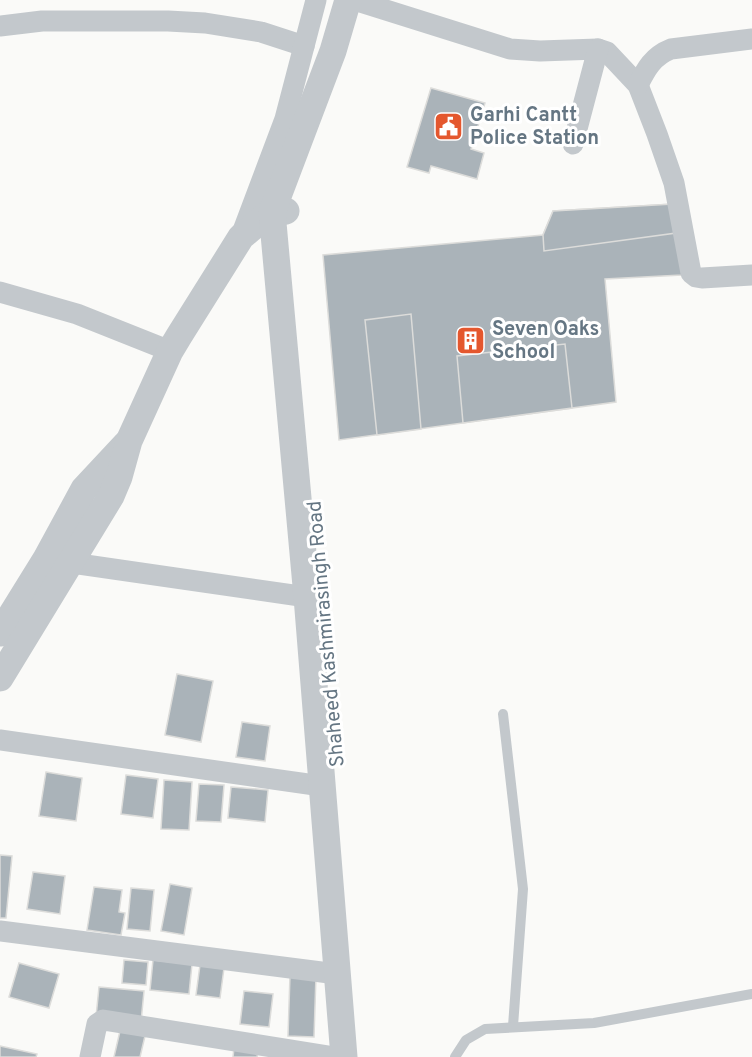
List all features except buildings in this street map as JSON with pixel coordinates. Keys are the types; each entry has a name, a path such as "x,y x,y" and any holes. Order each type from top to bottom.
{"street":[{"path":"0,633 111,496 129,441 170,351 241,237 285,120 316,0"},
{"path":"241,237 280,205 333,51 348,0"},
{"path":"354,0 510,49 540,51 598,49 607,52 638,85 674,183 692,273 702,278 752,275"},
{"path":"0,26 42,21 177,21 261,32 304,46"},
{"path":"638,85 653,60 671,49 752,39"},
{"path":"573,144 598,49"},
{"name":"Shaheed Kashmirasingh Road","path":"280,205 307,597 344,1057"},
{"name":"Shaheed Kashmirasingh Road","path":"280,205 323,596 360,1057"},
{"path":"0,292 77,314 170,351"},
{"path":"58,561 307,597"},
{"path":"0,678 58,561"},
{"path":"0,740 322,786"},
{"path":"0,931 337,974"},
{"path":"90,1057 98,1024 103,1020 335,1057"}],"lane":[{"path":"503,714 523,889 513,1026"},
{"path":"455,1057 466,1040 485,1029 594,1023 752,994"}],"place":[{"name":"Garhi Cantt Police Station","path":"449,126"},
{"name":"Seven Oaks School","path":"471,340"}]}
